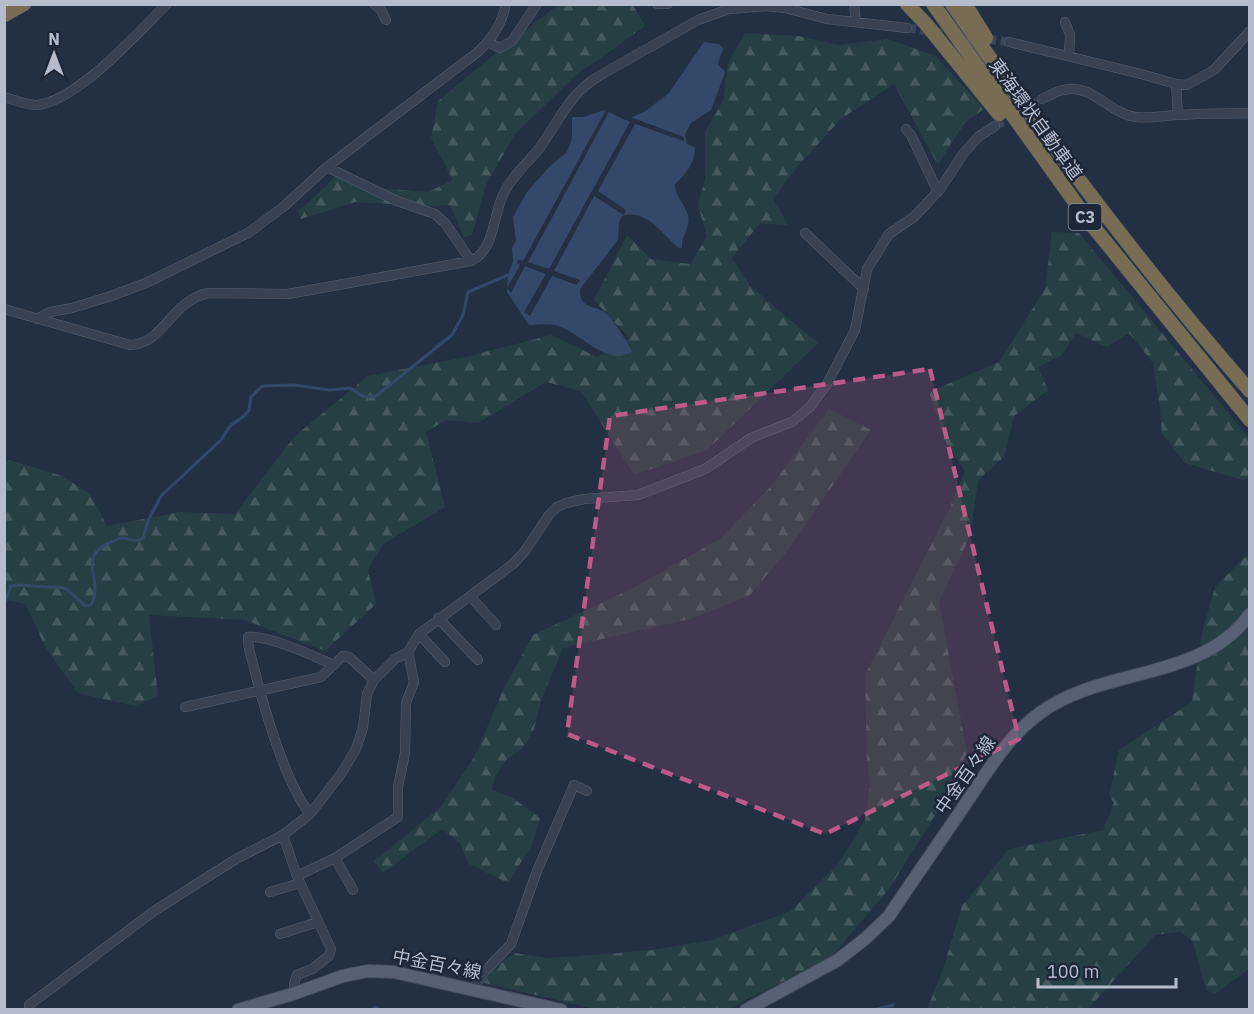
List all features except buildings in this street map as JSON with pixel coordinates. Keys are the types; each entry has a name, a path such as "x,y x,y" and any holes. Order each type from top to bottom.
{"highway":[{"path":"4,15 24,4"},
{"path":"907,4 1087,219"},
{"name":"東海環状自動車道","path":"933,4 1087,219 1250,420"},
{"name":"東海環状自動車道","path":"952,4 1101,210 1250,391"},
{"path":"965,4 1008,75 1101,210"}],"main road":[{"name":"中金百々線","path":"746,1010 838,960 889,916 996,760 1017,734 1040,713 1059,701 1099,685 1190,660 1216,647 1240,628 1250,614"},
{"name":"中金百々線","path":"238,1010 293,994 342,976 368,971 394,972 473,989 510,1004 561,1010"}],"street":[{"path":"4,97 36,105 58,100 80,86 167,4"},
{"path":"375,4 386,20"},
{"path":"37,320 51,312 72,308 146,283 248,233 282,208 327,167 466,62 488,42 498,27 506,4"},
{"path":"488,42 500,48 512,41 537,4"},
{"path":"657,4 668,4"},
{"path":"854,4 856,22"},
{"path":"4,309 130,345 138,345 149,340 184,304 198,295 208,293 288,294 471,261 480,257 485,249 494,226 496,208 506,189 540,148 575,94 598,76 698,20 729,9 767,6 785,8 827,19 907,28"},
{"path":"1065,22 1070,35 1069,56"},
{"path":"1009,42 1187,85 1214,70 1250,31"},
{"path":"1176,84 1178,115"},
{"path":"1042,99 1064,90 1082,90 1099,98 1117,111 1133,117 1158,118 1178,115 1250,113"},
{"path":"30,1010 29,1005 154,911 236,859 283,836 310,814 342,774 356,749 363,728 367,694 374,680 395,659 408,652 419,634 438,618 513,564 557,507 566,502 584,499 638,495 705,469 752,438 792,422 810,407 838,364 855,330 867,268 889,234 914,217 938,192 978,137 995,126"},
{"path":"906,129 938,192"},
{"path":"327,167 397,201 435,214 445,223 471,261"},
{"path":"805,233 864,290"},
{"path":"470,596 496,625"},
{"path":"438,618 478,660"},
{"path":"419,634 445,662"},
{"path":"310,814 286,768 260,690 248,637 258,637 282,644 334,665"},
{"path":"270,892 335,858 398,817 398,787 405,753 406,703 414,682 408,652"},
{"path":"185,706 324,676 343,656 349,657 374,680"},
{"path":"473,989 485,971 511,944 537,871 574,785 587,791"},
{"path":"283,836 298,879 330,949 329,956 312,969 297,975 294,980 293,994"},
{"path":"335,858 353,890"},
{"path":"280,934 318,922"}],"highlighted area":[{"path":"930,369 1019,739 825,834 567,734 610,416"}],"green space":[{"path":"558,5 633,5 645,26 575,76 515,134 486,185 472,235 464,237 450,205 355,202 301,219 298,211 342,168 376,188 428,192 453,180 431,138 438,101"},
{"path":"745,33 799,36 839,45 887,39 936,56 984,109 964,123 938,165 894,84 841,119 797,167 773,199 788,225 760,223 732,258 751,287 818,343 707,450 634,475 581,391 546,382 478,423 446,420 426,432 445,507 383,544 368,570 376,604 325,651 245,620 149,615 158,696 134,706 78,693 44,645 26,604 5,600 4,463 9,460 62,476 90,494 107,526 180,512 235,514 295,436 368,376 466,357 551,335 597,357 630,339 594,300 627,235 651,259 690,264 707,237 698,205 705,179 705,132 723,101 728,63"},
{"path":"1052,232 1079,233 1249,438 1249,477 1243,480 1185,463 1162,433 1153,363 1129,333 1107,347 1076,333 1062,355 1038,367 1048,390 1014,416 1004,457 978,480 970,536 939,602 967,753 939,809 889,889 832,956 728,1009 595,1009 484,983 493,969 515,953 547,958 595,955 653,950 712,940 791,911 839,863 865,820 870,786 867,761 865,675 950,507 965,471 946,442 929,392 999,362 1045,289"},
{"path":"829,409 871,430 788,550 749,596 694,618 563,648 541,701 534,729 523,748 506,760 495,777 492,790 513,798 540,818 532,845 508,883 469,864 460,843 442,829 383,873 374,861 441,807 475,756 504,688 533,635 633,588 721,538 772,485"},
{"path":"1249,553 1249,969 1215,994 1206,990 1193,942 1181,932 1155,935 1088,1009 927,1010 944,966 962,906 1009,849 1103,830 1114,803 1109,796 1119,750 1192,702 1202,633 1215,587"}],"water":[{"path":"704,42 719,44 723,48 718,65 725,73 711,110 691,123 685,134 687,144 695,147 689,168 675,184 676,192 689,219 682,248 679,248 647,219 631,215 622,216 619,222 618,240 580,289 583,301 609,316 632,352 612,355 558,326 529,325 507,292 508,275 513,261 512,248 516,241 513,217 527,192 550,166 567,152 572,139 572,117 584,117 605,110 625,120 644,112 668,94"}],"pier":[{"path":"607,108 625,117 628,116 684,137 684,141 635,124 598,191 626,210 624,215 594,196 554,271 580,280 577,285 552,276 530,316 524,312 546,274 525,266 511,293 507,288 520,265 516,263 519,259 523,261","holes":["610,110 630,122 549,269 528,262"]}],"waterway":[{"path":"4,604 11,586 18,585 65,588 86,606 91,605 95,588 92,564 97,551 118,539 137,541 143,538 148,521 161,496 221,440 230,426 244,416 249,410 251,397 262,386 294,385 330,390 350,388 364,397 376,396 452,335 463,315 468,292 508,275"},
{"path":"873,1010 893,1005"},
{"path":"371,1010 376,1007 380,1010"}],"tunnel":[{"path":"907,28 1009,42"},
{"path":"995,126 1042,99"}]}
